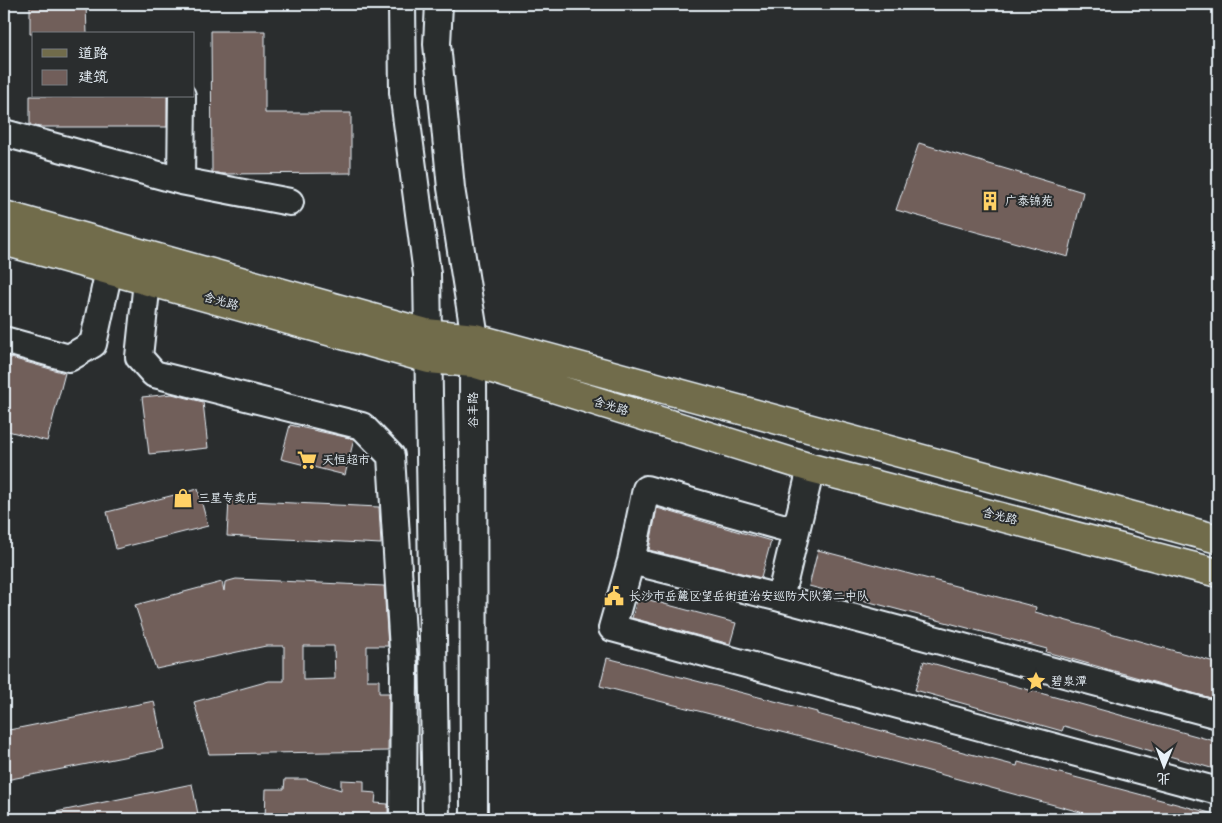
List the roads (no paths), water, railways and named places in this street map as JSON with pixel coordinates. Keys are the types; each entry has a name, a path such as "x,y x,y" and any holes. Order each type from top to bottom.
{"main road":[{"name":"含光路","path":"4,215 426,333 811,468 1218,573"},
{"name":"含光路","path":"4,241 429,359 474,351 1218,539"}],"street":[{"path":"402,4 403,92 427,274 426,333 429,359 436,819"},
{"name":"谷丰路","path":"439,4 437,44 452,188 474,351 474,819"},
{"path":"180,181 182,98"},
{"path":"4,133 180,181 290,202"},
{"path":"4,340 69,358 93,344 109,270"},
{"path":"146,281 139,357 154,374 362,426 391,456 404,666 403,819"},
{"path":"780,598 811,468"},
{"path":"796,531 646,489 631,561 612,628 1218,791"},
{"path":"631,561 780,598 1218,715"}],"place":[{"name":"广泰锦苑","path":"990,201"},
{"name":"天恒超市","path":"307,460"},
{"name":"三星专卖店","path":"183,498"},
{"name":"长沙市岳麓区望岳街道治安巡防大队第二中队","path":"614,596"},
{"name":"碧泉潭","path":"1036,681"}]}
